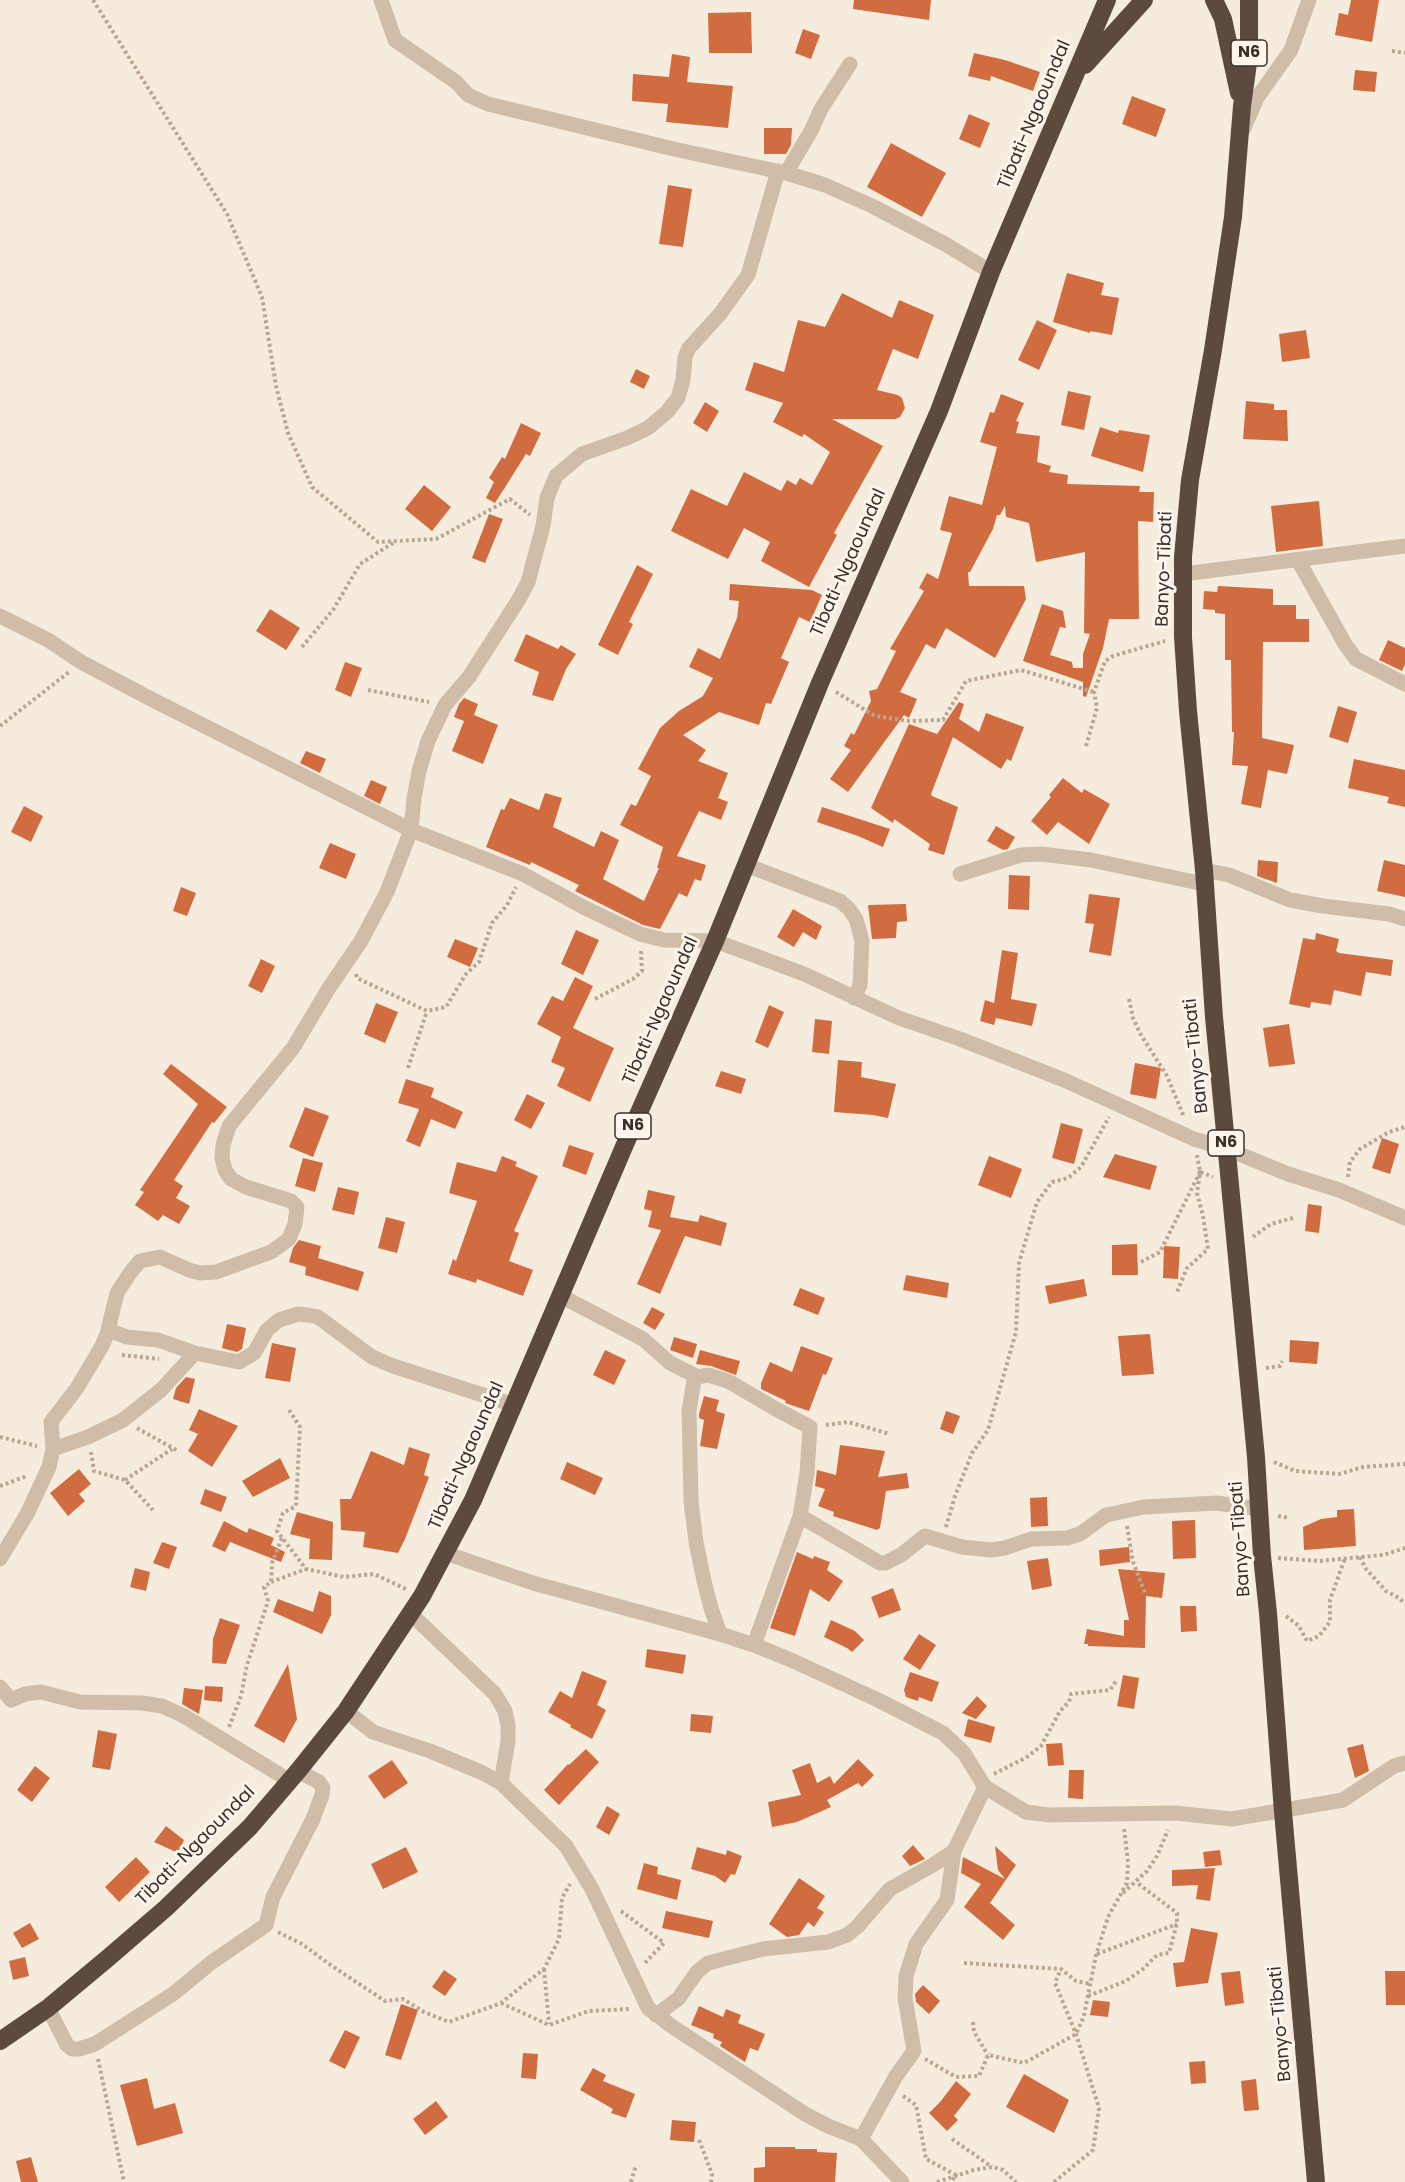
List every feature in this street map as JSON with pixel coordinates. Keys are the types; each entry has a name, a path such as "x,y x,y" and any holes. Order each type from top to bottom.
{"highway":[{"name":"Tibati-Ngaoundal","path":"0,2041 48,2008 166,1908 250,1827 346,1711 422,1596 473,1500 715,941 820,683 939,411 991,272 1107,0"},
{"path":"1072,80 1144,0"},
{"path":"1214,0 1223,19 1242,106"},
{"name":"Banyo-Tibati","path":"1249,0 1249,56 1242,106 1233,217 1190,480 1183,574 1183,637 1214,1017 1256,1457 1282,1812 1316,2182"}],"street":[{"path":"381,0 395,40 456,82 468,95 488,104 782,172 825,186 872,206 945,244 991,272"},
{"path":"1241,135 1257,98 1291,50 1309,0"},
{"path":"0,1559 37,1494 49,1467 53,1449 51,1422 77,1388 102,1346 117,1293 140,1261 160,1257 200,1273 216,1272 272,1252 289,1239 295,1224 297,1207 291,1201 231,1179 225,1170 222,1158 223,1145 229,1126 293,1048 361,941 387,892 411,830 419,771 429,741 446,705 469,677 519,599 534,563 548,498 556,476 582,454 648,428 668,412 678,398 683,380 685,357 689,348 720,314 748,275 782,172 811,131 821,109 850,64"},
{"path":"1183,574 1405,546"},
{"path":"1298,560 1324,608 1356,659 1405,684"},
{"path":"0,616 48,640 81,662 411,830 523,873 585,908 640,934 664,940 715,941 804,974 899,1018 1011,1059 1117,1103 1194,1139 1227,1149 1288,1174 1339,1190 1405,1218"},
{"path":"960,874 1021,855 1041,854 1204,877 1243,880 1290,900 1389,914 1405,919"},
{"path":"746,865 840,901 849,909 856,920 862,941 860,986 854,998"},
{"path":"561,1296 643,1339 670,1363 698,1377 708,1376 728,1381 810,1427 807,1473 800,1516 754,1645"},
{"path":"108,1330 128,1336 158,1340 195,1353 239,1362 254,1353 267,1330 279,1320 298,1314 308,1315 318,1317 372,1357 393,1366 514,1405"},
{"path":"53,1449 88,1437 123,1420 161,1390 195,1353"},
{"path":"698,1377 694,1380 689,1411 691,1501 704,1581 720,1634"},
{"path":"800,1516 880,1563 885,1563 901,1555 925,1536 962,1547 991,1550 1031,1539 1067,1538 1080,1534 1106,1515 1124,1510 1216,1503 1259,1509"},
{"path":"445,1553 533,1582 754,1645 876,1699 943,1734 964,1753 985,1787 1018,1807 1037,1814 1175,1813 1232,1819 1343,1800 1394,1766 1405,1763"},
{"path":"411,1614 495,1694 505,1711 508,1741 501,1783"},
{"path":"0,1687 6,1704 24,1694 40,1692 80,1702 152,1704 174,1710 220,1739 294,1776 320,1782 323,1788 313,1819 273,1897 266,1925 212,1962 173,1994 95,2044 72,2049 67,2045 48,2008"},
{"path":"346,1711 373,1732 430,1751 501,1783 566,1846 592,1889 652,2011 806,2114 828,2126 861,2139 902,2182"},
{"path":"861,2139 896,2076 914,2051 905,1998 906,1976 916,1944 949,1894 954,1851 985,1787"},
{"path":"652,2011 678,1999 697,1972 708,1963 763,1949 828,1942 848,1935 890,1889 954,1851"}],"path":[{"path":"93,0 227,214 262,297 276,386 288,433 312,487 378,543 436,539 510,499 543,526"},
{"path":"1392,51 1405,53"},
{"path":"303,647 333,610 360,564 394,542"},
{"path":"1086,746 1096,708 1094,692 1105,661 1113,656 1183,637"},
{"path":"0,726 81,662"},
{"path":"820,683 875,716 909,721 943,720 966,681 1021,670 1094,692"},
{"path":"368,690 446,705"},
{"path":"354,971 357,978 427,1011 446,1007 466,974 479,962 492,923 507,905 523,873"},
{"path":"595,999 633,979 642,970 640,934"},
{"path":"1129,999 1133,1018 1167,1076 1194,1139 1200,1172 1197,1193 1208,1249 1187,1268 1177,1292"},
{"path":"408,1068 427,1011"},
{"path":"942,1542 955,1496 972,1453 988,1430 1016,1332 1020,1263 1037,1202 1052,1182 1068,1178 1081,1167 1117,1103"},
{"path":"1339,1190 1347,1180 1350,1162 1360,1149 1389,1132 1405,1127"},
{"path":"1200,1172 1231,1183"},
{"path":"1141,1262 1161,1252 1200,1172"},
{"path":"1235,1243 1256,1235 1271,1224 1293,1218"},
{"path":"102,1346 126,1356 158,1359 173,1364 180,1370"},
{"path":"288,1410 300,1427 296,1506 283,1513 276,1531 306,1569"},
{"path":"123,1420 178,1451"},
{"path":"810,1427 848,1422 890,1434"},
{"path":"0,1437 53,1449"},
{"path":"88,1437 94,1471 125,1480 153,1510"},
{"path":"125,1480 172,1449"},
{"path":"1256,1457 1279,1463 1295,1471 1339,1474 1364,1467 1405,1464"},
{"path":"1124,1510 1133,1562 1145,1593"},
{"path":"271,1582 272,1563 282,1538"},
{"path":"1262,1556 1319,1561 1383,1555 1405,1548"},
{"path":"1360,1557 1366,1569 1386,1591 1405,1604"},
{"path":"1268,1613 1282,1613 1292,1619 1299,1626 1307,1641 1319,1636 1330,1622 1330,1600 1345,1558"},
{"path":"220,1739 232,1723 238,1705 247,1665 268,1601 264,1587 271,1582 306,1569 345,1577 374,1574 422,1596"},
{"path":"985,1787 991,1776 1027,1757 1041,1746 1060,1711 1069,1702 1071,1694 1110,1690 1116,1681"},
{"path":"1118,1898 1148,1871 1157,1856 1175,1813"},
{"path":"972,2022 974,2032 988,2055 1024,2062 1076,2034 1084,2016 1096,1955 1108,1917 1127,1883 1128,1862 1123,1815"},
{"path":"266,1925 302,1944 385,2001 403,1999 424,2012 449,2022 501,2003 544,1970 559,1939 562,1898 580,1868"},
{"path":"1088,1996 1126,1981 1158,1955 1169,1953 1177,1923 1177,1914 1136,1882"},
{"path":"619,1909 664,1943 633,1975"},
{"path":"1096,1955 1177,1923"},
{"path":"964,1963 1060,1969 1076,1981 1091,1984"},
{"path":"1056,2182 1093,2150 1099,2108 1076,2034 1055,1983 1060,1969"},
{"path":"544,1970 549,2025"},
{"path":"501,2003 549,2025 589,2011 652,2011"},
{"path":"95,2044 124,2182"},
{"path":"914,2051 939,2068 963,2078 979,2076 988,2055"},
{"path":"891,2088 916,2105 926,2159 956,2175"},
{"path":"952,2139 993,2167 1003,2170 1016,2182"},
{"path":"699,2140 712,2174 711,2182"},
{"path":"631,2182 636,2165"},
{"path":"937,2182 974,2169 993,2167"},
{"path":"951,2182 956,2175"}],"building":[{"path":"854,0 931,0 929,20 853,9"},
{"path":"1351,0 1379,0 1372,42 1335,35 1339,13 1348,15"},
{"path":"751,12 752,53 709,53 708,13"},
{"path":"803,29 820,35 811,59 795,53"},
{"path":"974,53 1005,60 1040,72 1033,91 991,76 990,81 968,76"},
{"path":"672,54 690,57 687,82 733,86 728,128 666,122 668,104 632,101 633,74 669,77"},
{"path":"1355,70 1377,72 1375,92 1353,90"},
{"path":"1132,96 1166,109 1156,137 1122,124"},
{"path":"969,114 990,123 980,148 959,139"},
{"path":"764,128 792,128 791,145 786,154 764,154"},
{"path":"891,143 946,173 922,217 867,187"},
{"path":"668,185 692,189 683,247 659,244"},
{"path":"1067,273 1104,283 1101,295 1119,298 1112,335 1090,331 1090,333 1053,322"},
{"path":"842,293 892,318 899,300 934,315 918,359 893,349 877,390 902,398 905,408 900,417 895,419 832,419 883,446 834,533 837,535 809,587 761,561 770,542 744,528 728,559 671,531 691,489 727,506 744,472 781,491 787,480 796,485 800,478 812,485 830,452 804,434 802,437 773,422 783,403 745,390 754,362 784,372 798,320 825,327"},
{"path":"1037,320 1057,330 1039,370 1018,360"},
{"path":"1306,330 1310,358 1282,362 1279,334"},
{"path":"636,369 650,376 644,389 630,382"},
{"path":"1068,391 1091,396 1084,430 1061,425"},
{"path":"1001,394 1024,403 1016,421 1019,422 1016,433 1040,436 1037,462 1051,466 1049,472 1068,475 1067,484 1140,486 1139,492 1154,492 1153,522 1138,521 1139,619 1109,619 1103,648 1086,697 1083,696 1083,682 1023,661 1042,604 1063,611 1066,628 1060,627 1050,655 1072,662 1073,668 1083,668 1083,654 1090,634 1084,633 1085,552 1036,562 1029,523 1006,517 1005,506 1000,515 997,515 993,529 968,572 969,586 1024,586 1026,599 995,658 946,628 935,649 926,644 900,692 917,699 909,718 904,715 848,792 830,779 851,750 844,746 851,733 854,735 871,701 869,691 877,689 896,651 890,649 924,591 919,588 927,573 938,579 952,533 940,530 949,496 982,505 997,447 980,442 990,412 994,413"},
{"path":"1246,401 1274,404 1274,410 1287,410 1288,441 1243,439"},
{"path":"705,402 719,411 707,432 693,423"},
{"path":"521,423 541,433 530,456 526,454 495,503 486,498 494,482 489,478 502,457 505,459"},
{"path":"1100,427 1118,433 1119,430 1150,435 1143,472 1091,456"},
{"path":"424,485 451,507 432,531 405,509"},
{"path":"1319,501 1323,546 1276,552 1271,506"},
{"path":"489,514 503,519 485,563 472,558"},
{"path":"637,565 653,574 629,622 633,624 618,655 598,645"},
{"path":"730,584 812,590 822,595 810,622 799,617 781,658 789,662 771,704 766,703 759,725 719,712 683,735 706,750 698,761 728,773 718,798 728,802 721,820 699,811 677,856 706,865 701,881 695,879 687,897 679,893 660,929 643,925 575,891 579,885 531,862 530,865 486,847 501,809 504,810 510,798 539,810 545,793 562,798 553,827 594,847 601,831 619,840 603,879 644,901 659,868 657,868 663,847 620,825 631,804 636,806 651,776 638,769 660,728 679,711 703,696 713,678 689,667 698,648 720,659 737,618 739,601 729,600"},
{"path":"1218,586 1273,589 1273,605 1296,605 1296,619 1309,619 1309,642 1263,642 1262,738 1294,745 1287,774 1268,770 1261,808 1241,804 1248,766 1232,765 1234,732 1232,732 1231,660 1225,660 1225,614 1203,609 1204,591 1217,592"},
{"path":"270,609 300,628 286,650 256,631"},
{"path":"526,634 558,649 561,645 576,654 566,669 553,701 532,695 539,672 514,661"},
{"path":"1388,640 1405,648 1405,664 1402,671 1379,660"},
{"path":"345,662 362,668 351,697 335,690"},
{"path":"464,698 478,704 474,715 498,725 483,764 452,751 464,721 454,717"},
{"path":"959,702 964,704 959,719 979,732 986,713 1024,727 1011,761 1007,759 1001,769 953,737 931,794 958,807 944,855 928,850 930,844 894,819 893,823 871,808 909,724 937,734"},
{"path":"1338,706 1357,712 1348,743 1329,737"},
{"path":"306,751 326,759 320,773 300,763"},
{"path":"1354,759 1405,770 1405,807 1387,803 1389,797 1348,788"},
{"path":"1063,778 1082,793 1084,789 1110,804 1089,844 1058,822 1047,835 1031,821"},
{"path":"371,780 387,787 380,804 364,796"},
{"path":"24,806 43,816 31,842 11,832"},
{"path":"822,807 890,829 883,847 817,822"},
{"path":"996,826 1015,837 1008,849 1003,850 987,841"},
{"path":"330,843 356,854 346,879 319,868"},
{"path":"1258,860 1278,862 1277,883 1257,876"},
{"path":"1384,860 1405,865 1405,897 1377,891"},
{"path":"1009,875 1030,876 1029,910 1008,909"},
{"path":"181,887 196,893 187,916 173,911"},
{"path":"1089,894 1120,898 1111,956 1089,952 1094,924 1085,923"},
{"path":"906,904 907,921 897,922 896,938 872,939 868,905"},
{"path":"793,909 822,926 816,940 803,932 794,947 777,937"},
{"path":"576,930 599,940 583,975 561,964"},
{"path":"1316,933 1339,939 1336,951 1339,953 1393,960 1391,976 1366,972 1361,996 1334,990 1331,1005 1311,1002 1310,1008 1289,1004 1303,938 1315,940"},
{"path":"455,939 478,948 470,967 447,957"},
{"path":"1002,950 1018,953 1011,999 1037,1004 1032,1026 996,1018 994,1025 980,1021 985,1000 994,1003"},
{"path":"261,959 275,966 262,993 248,986"},
{"path":"575,977 593,986 573,1028 614,1048 590,1102 557,1086 565,1068 551,1062 561,1037 537,1024 552,996 563,1001"},
{"path":"376,1003 398,1012 385,1043 364,1034"},
{"path":"769,1005 784,1012 768,1048 755,1042"},
{"path":"815,1019 832,1021 829,1054 812,1052"},
{"path":"1289,1024 1295,1064 1269,1067 1263,1028"},
{"path":"838,1060 862,1062 861,1077 896,1084 888,1118 834,1112"},
{"path":"1135,1063 1161,1068 1156,1099 1130,1094"},
{"path":"171,1064 227,1107 214,1123 212,1122 174,1180 183,1186 176,1198 190,1206 179,1224 163,1215 158,1221 135,1205 144,1192 140,1190 198,1104 163,1074"},
{"path":"721,1071 746,1079 741,1094 715,1086"},
{"path":"406,1079 434,1088 431,1097 463,1112 455,1129 431,1119 420,1147 406,1141 419,1109 398,1103"},
{"path":"527,1094 545,1103 531,1129 514,1120"},
{"path":"305,1107 329,1116 313,1157 289,1147"},
{"path":"1061,1123 1083,1129 1074,1164 1052,1158"},
{"path":"1382,1138 1399,1144 1390,1174 1372,1168"},
{"path":"569,1145 594,1153 586,1175 562,1166"},
{"path":"1115,1154 1157,1166 1150,1190 1103,1177"},
{"path":"502,1156 517,1162 515,1166 538,1176 514,1231 519,1233 509,1261 533,1270 523,1296 477,1279 476,1283 448,1274 453,1259 456,1261 477,1201 449,1193 457,1162 496,1172"},
{"path":"989,1156 1022,1169 1011,1198 978,1185"},
{"path":"303,1158 323,1163 315,1192 295,1186"},
{"path":"338,1187 359,1192 354,1215 332,1210"},
{"path":"648,1190 675,1196 670,1217 698,1222 700,1215 727,1223 721,1246 685,1236 660,1294 637,1284 661,1230 648,1227 652,1211 644,1209"},
{"path":"1308,1204 1322,1206 1319,1233 1305,1231"},
{"path":"386,1217 405,1222 397,1253 378,1248"},
{"path":"299,1240 321,1246 318,1258 364,1272 358,1291 305,1275 306,1267 289,1262 293,1248"},
{"path":"1137,1244 1138,1275 1112,1275 1112,1245"},
{"path":"1164,1246 1180,1247 1178,1279 1163,1278"},
{"path":"906,1275 949,1283 947,1298 903,1290"},
{"path":"1084,1279 1087,1296 1049,1304 1045,1286"},
{"path":"800,1288 825,1298 818,1315 793,1305"},
{"path":"652,1307 665,1314 655,1330 643,1323"},
{"path":"227,1324 246,1328 242,1349 237,1352 222,1348"},
{"path":"1150,1334 1154,1374 1122,1376 1118,1336"},
{"path":"674,1337 697,1344 693,1358 670,1350"},
{"path":"1290,1340 1319,1342 1317,1364 1289,1362"},
{"path":"272,1343 296,1348 290,1382 265,1378"},
{"path":"801,1346 833,1358 826,1375 823,1374 809,1411 785,1403 786,1401 761,1389 761,1383 770,1362 792,1372"},
{"path":"605,1350 626,1360 614,1385 593,1375"},
{"path":"700,1350 740,1361 736,1375 711,1366 696,1364"},
{"path":"186,1377 195,1379 189,1404 173,1399 176,1388"},
{"path":"704,1396 719,1400 716,1411 725,1414 717,1449 700,1446 704,1420 699,1418 699,1414"},
{"path":"199,1409 238,1426 212,1467 188,1451 198,1434 189,1430"},
{"path":"946,1411 960,1416 953,1434 940,1429"},
{"path":"840,1445 885,1451 878,1477 907,1473 909,1488 886,1491 880,1528 877,1530 833,1516 834,1512 818,1506 825,1489 815,1486 817,1470 836,1475"},
{"path":"409,1447 430,1454 424,1475 429,1477 405,1539 398,1553 363,1547 365,1532 341,1530 340,1499 351,1499 371,1451 404,1465"},
{"path":"280,1458 290,1478 253,1497 242,1481"},
{"path":"567,1462 603,1478 595,1495 560,1479"},
{"path":"79,1469 91,1484 79,1494 85,1501 68,1516 50,1493"},
{"path":"205,1489 227,1497 221,1512 200,1504"},
{"path":"1047,1497 1048,1526 1031,1527 1030,1498"},
{"path":"1354,1509 1356,1546 1304,1550 1303,1527 1321,1519 1337,1517 1337,1510"},
{"path":"297,1512 333,1522 332,1560 309,1559 310,1539 290,1534"},
{"path":"1195,1520 1196,1558 1173,1559 1172,1521"},
{"path":"224,1521 247,1533 249,1528 274,1538 271,1545 285,1552 281,1562 230,1542 225,1552 212,1546"},
{"path":"162,1542 177,1547 169,1569 153,1563"},
{"path":"1129,1547 1130,1562 1100,1566 1099,1550"},
{"path":"797,1552 813,1559 814,1556 830,1562 827,1570 843,1581 829,1602 810,1589 795,1636 770,1628"},
{"path":"1048,1558 1052,1586 1032,1590 1027,1561"},
{"path":"135,1568 150,1572 146,1591 130,1587"},
{"path":"1118,1569 1165,1573 1162,1598 1146,1596 1145,1648 1084,1644 1087,1629 1124,1636 1124,1620 1129,1620"},
{"path":"893,1588 901,1610 879,1618 871,1597"},
{"path":"319,1591 331,1596 331,1615 322,1634 273,1612 278,1599 313,1612"},
{"path":"1180,1606 1196,1606 1197,1631 1181,1632"},
{"path":"220,1618 240,1625 226,1664 212,1663 213,1639"},
{"path":"831,1620 855,1631 864,1640 852,1652 824,1637"},
{"path":"919,1634 936,1645 920,1670 903,1659"},
{"path":"647,1649 686,1655 683,1674 645,1667"},
{"path":"288,1664 297,1719 284,1743 254,1726"},
{"path":"582,1671 607,1681 597,1705 606,1710 592,1739 548,1712 560,1691 572,1698"},
{"path":"910,1672 939,1682 932,1702 919,1697 918,1701 906,1697 904,1690"},
{"path":"1123,1675 1139,1678 1134,1709 1117,1706"},
{"path":"205,1686 223,1687 222,1702 204,1700"},
{"path":"184,1688 203,1690 199,1714 182,1704"},
{"path":"977,1696 987,1706 976,1719 962,1713"},
{"path":"691,1714 713,1716 711,1733 690,1731"},
{"path":"968,1719 995,1727 991,1743 964,1736"},
{"path":"98,1730 117,1734 110,1770 92,1767"},
{"path":"1062,1743 1064,1765 1048,1766 1046,1744"},
{"path":"1363,1744 1369,1771 1355,1778 1347,1748"},
{"path":"586,1749 599,1762 559,1805 544,1790 568,1764"},
{"path":"858,1759 874,1775 862,1787 858,1783 827,1800 831,1807 797,1822 772,1827 768,1802 801,1795 792,1770 810,1763 817,1783 830,1776 834,1784"},
{"path":"392,1760 408,1783 384,1799 368,1776"},
{"path":"35,1766 50,1778 32,1802 17,1790"},
{"path":"1069,1770 1084,1770 1083,1799 1068,1798"},
{"path":"607,1806 620,1814 609,1835 596,1827"},
{"path":"166,1826 184,1840 178,1853 154,1842"},
{"path":"913,1845 925,1859 910,1866 902,1856"},
{"path":"995,1846 1016,1865 990,1903 1015,1925 1003,1940 964,1907 981,1884 961,1873 963,1857 1005,1879 998,1870"},
{"path":"406,1847 418,1872 383,1889 371,1864"},
{"path":"697,1847 726,1855 727,1850 742,1856 735,1875 731,1874 725,1883 715,1876 691,1869"},
{"path":"1220,1850 1222,1865 1205,1867 1203,1852"},
{"path":"136,1857 150,1872 119,1902 105,1887"},
{"path":"644,1863 658,1867 657,1874 681,1880 677,1900 637,1889"},
{"path":"1215,1868 1210,1901 1196,1899 1198,1885 1172,1886 1172,1870"},
{"path":"799,1878 825,1896 817,1908 824,1912 814,1927 808,1922 799,1935 787,1937 769,1924"},
{"path":"666,1911 713,1921 709,1938 662,1928"},
{"path":"30,1923 39,1939 22,1948 13,1933"},
{"path":"1191,1928 1218,1933 1208,1983 1176,1987 1173,1963 1184,1962"},
{"path":"25,1957 29,1976 13,1980 9,1961"},
{"path":"444,1970 457,1979 445,1996 432,1987"},
{"path":"1240,1971 1244,2003 1225,2006 1221,1973"},
{"path":"1385,1971 1405,1971 1405,2005 1386,2005"},
{"path":"923,1985 940,2001 929,2014 916,2002 915,1994"},
{"path":"1093,2000 1110,2002 1108,2017 1090,2015"},
{"path":"401,2004 418,2010 401,2060 385,2055"},
{"path":"699,2006 723,2017 726,2009 741,2015 738,2023 765,2034 758,2051 750,2048 745,2062 720,2046 722,2042 713,2038 714,2034 691,2025"},
{"path":"345,2030 360,2037 345,2069 329,2061"},
{"path":"523,2053 538,2054 536,2079 521,2078"},
{"path":"1205,2061 1206,2083 1191,2084 1189,2062"},
{"path":"593,2068 606,2075 603,2081 635,2094 626,2118 611,2113 613,2109 580,2090"},
{"path":"1024,2074 1069,2100 1054,2133 1006,2107"},
{"path":"147,2078 154,2109 175,2103 183,2133 137,2146 120,2085"},
{"path":"1256,2079 1259,2110 1244,2111 1241,2081"},
{"path":"956,2081 971,2094 954,2116 958,2120 947,2131 929,2113"},
{"path":"436,2101 448,2117 425,2135 413,2119"},
{"path":"672,2120 696,2122 694,2142 670,2140"},
{"path":"765,2147 795,2147 795,2149 817,2149 817,2152 837,2153 835,2182 754,2182 754,2168 765,2167"},
{"path":"31,2157 38,2182 21,2182 16,2161"}]}
